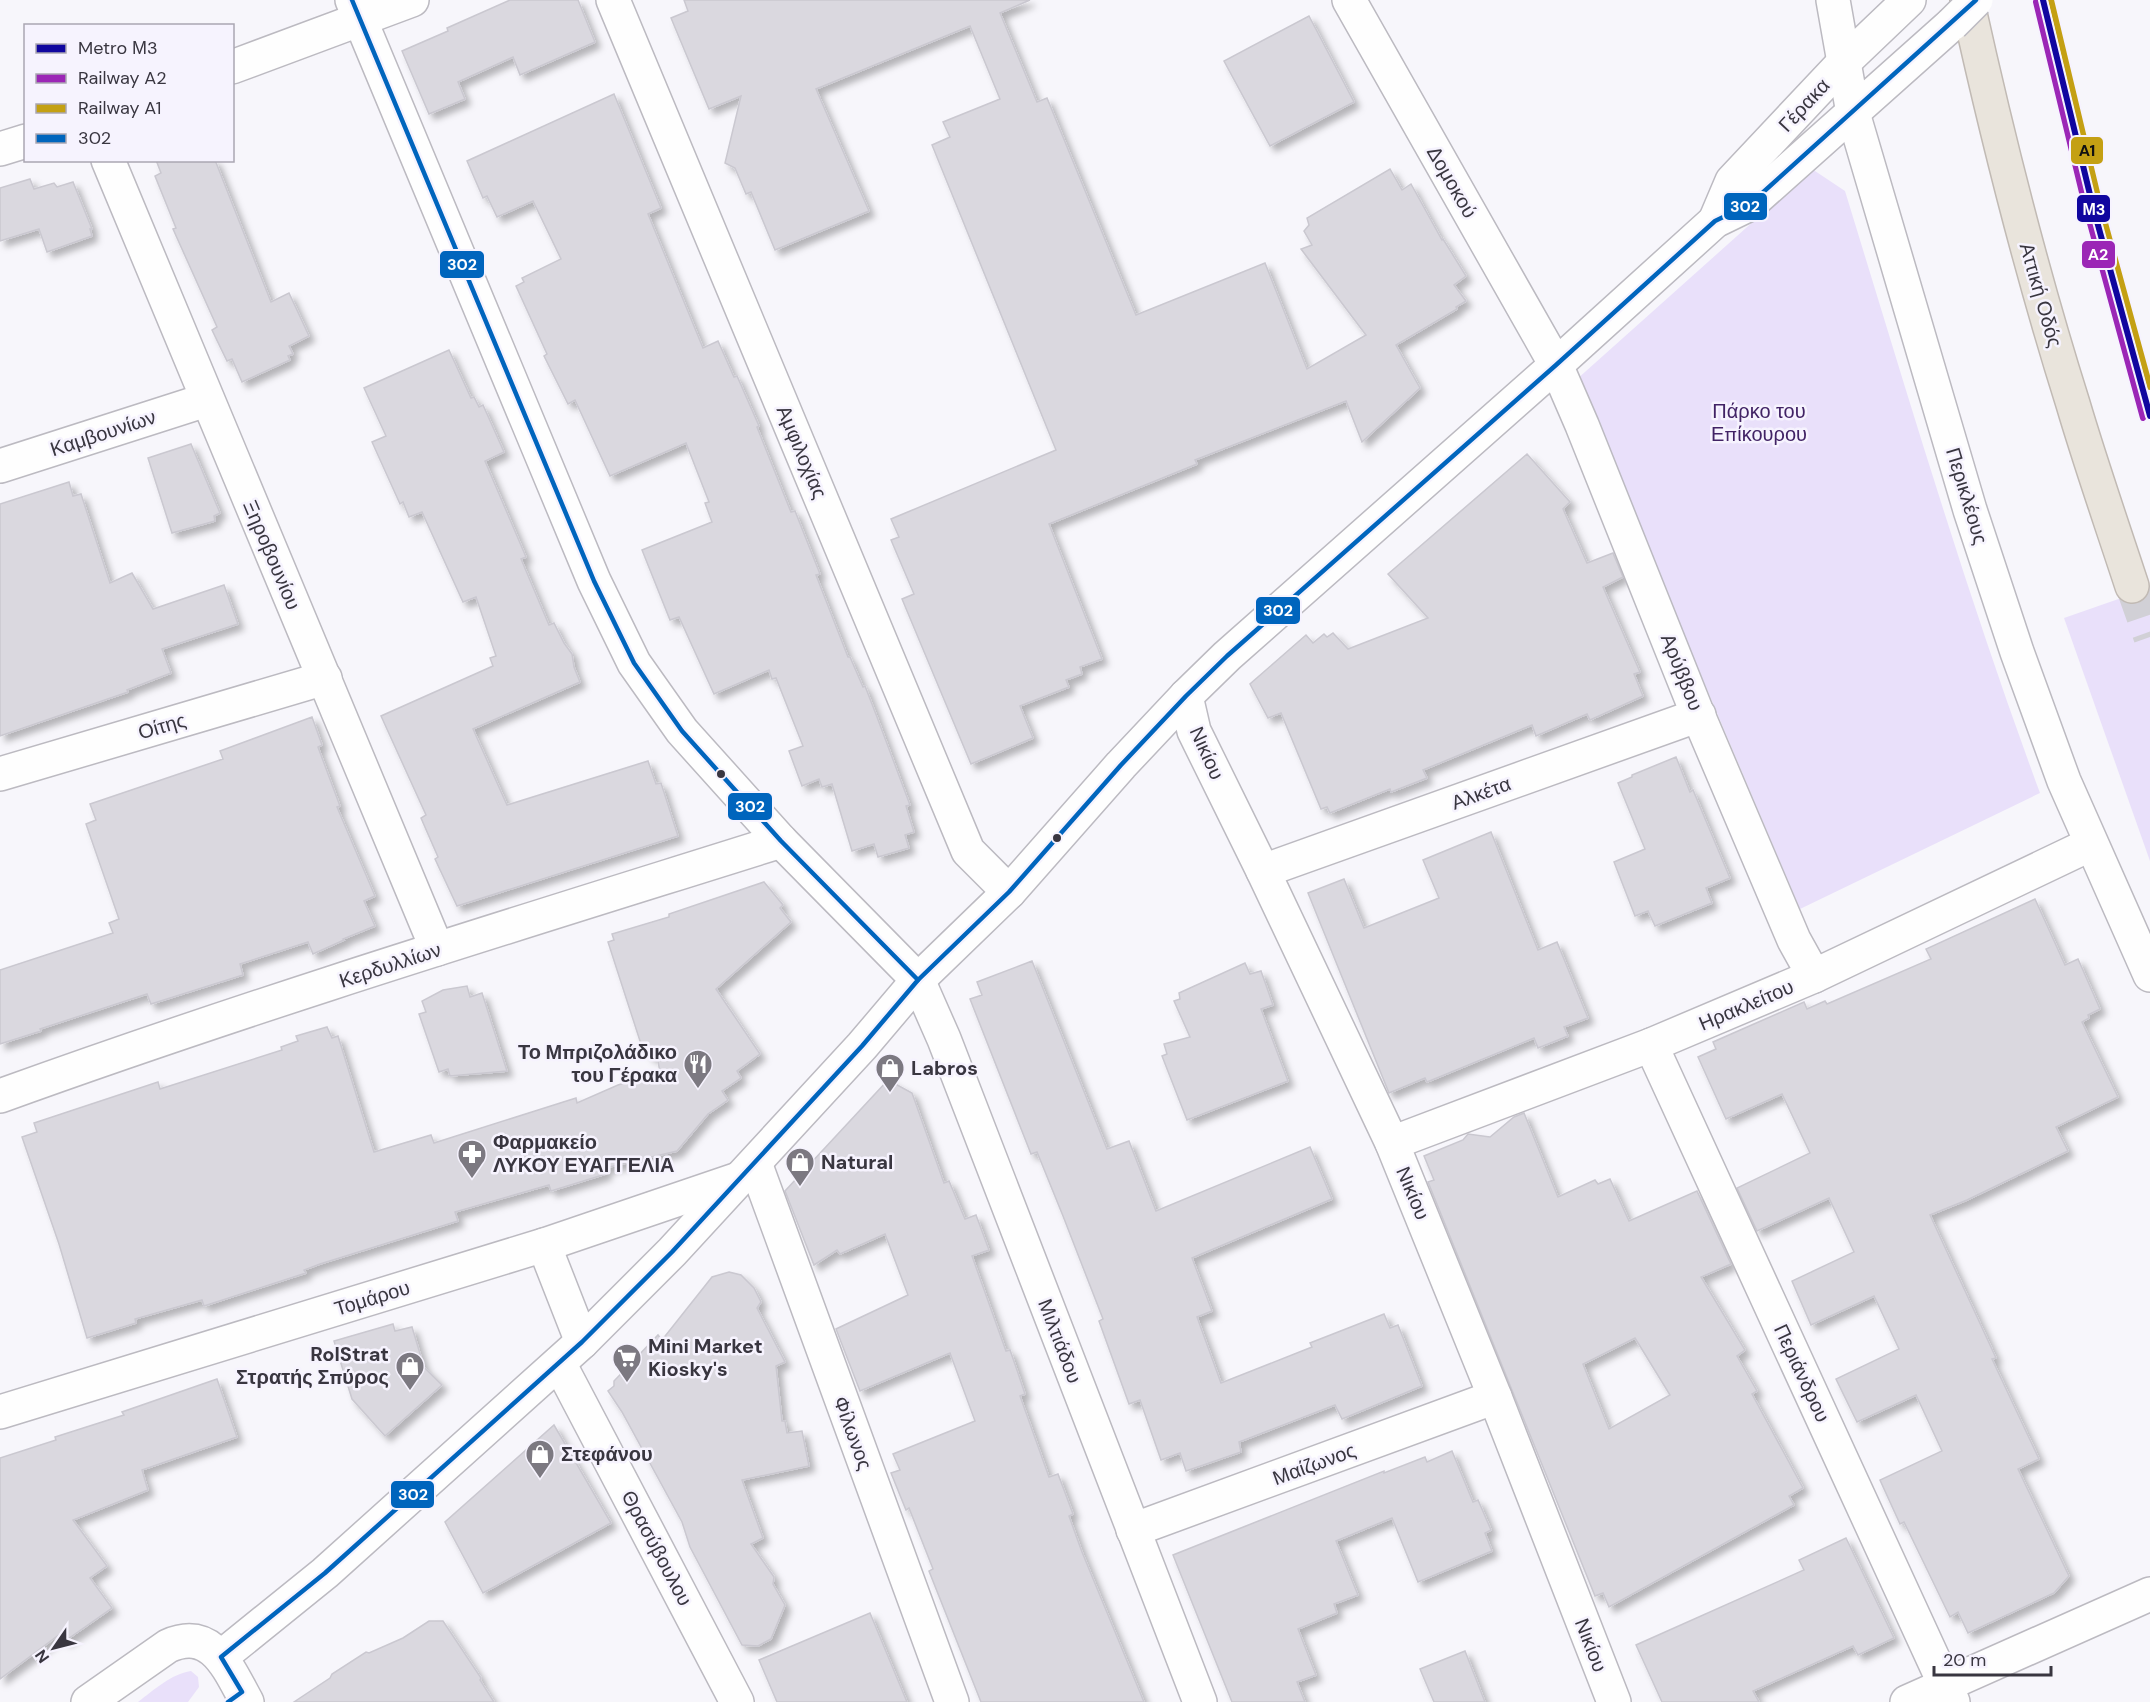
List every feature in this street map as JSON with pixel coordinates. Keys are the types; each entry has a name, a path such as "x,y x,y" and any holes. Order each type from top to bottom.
{"highway":[{"name":"Αττική Οδός","path":"1967,0 1994,122 2032,262 2072,404 2132,586"}],"street":[{"path":"234,66 356,10 412,0"},
{"name":"Αμφιλοχίας","path":"613,0 968,851 1009,892"},
{"name":"Δομοκού","path":"1349,0 1556,365"},
{"name":"Περικλέους","path":"1833,0 1854,113 1974,521 2045,732 2091,844 2150,975"},
{"name":"Γέρακα","path":"1715,221 1732,181 1844,62 1909,0"},
{"name":"Γέρακα","path":"221,1658 326,1573 570,1353 672,1252 862,1046 918,980 1009,892 1186,696 1236,648 1715,221 1749,204 1854,113 1976,0"},
{"path":"356,10 594,581 634,663 682,731 781,841 918,980"},
{"path":"0,149 24,142"},
{"name":"Ξηροβουνίου","path":"109,162 437,950"},
{"name":"Αρύββου","path":"1556,365 1794,940 1814,976"},
{"name":"Καμβουνίων","path":"0,466 206,400"},
{"name":"Οίτης","path":"0,774 325,678"},
{"name":"Νικίου","path":"1186,696 1194,731 1392,1143 1495,1397 1614,1702"},
{"name":"Αλκέτα","path":"1263,871 1699,715"},
{"name":"Κερδυλλίων","path":"0,1096 75,1069 437,950 781,841"},
{"name":"Ηρακλείτου","path":"1392,1143 1651,1044 1814,976 2091,844"},
{"name":"Μιλτιάδου","path":"918,980 952,1062 1200,1702"},
{"name":"Περιάνδρου","path":"1651,1044 1949,1694"},
{"name":"Τομάρου","path":"0,1412 544,1245 748,1171"},
{"name":"Φίλωνος","path":"748,1171 952,1702"},
{"name":"Θρασύβουλου","path":"544,1245 570,1353 736,1702"},
{"name":"Μαίζωνος","path":"1133,1530 1495,1397"},
{"path":"1907,1702 1949,1694 2150,1594"},
{"path":"88,1702 168,1646 180,1641 195,1641 209,1646 221,1658 239,1699"}],"green space":[{"name":"Πάρκο του Επίκουρου","path":"1812,169 1845,191 1987,644 2040,793 1800,909 1576,380"},
{"path":"2150,588 2150,861 2064,618"},
{"path":"191,1671 198,1677 199,1687 188,1702 138,1702 170,1679"}],"building":[{"path":"510,0 578,0 595,42 520,75 513,57 458,82 465,99 429,114 402,51"},
{"path":"684,0 1030,0 1000,13 1037,102 1047,98 1136,315 1265,263 1307,369 1366,335 1301,249 1312,245 1304,231 1309,225 1307,218 1390,169 1402,190 1411,184 1442,240 1466,276 1454,285 1466,301 1456,307 1457,309 1396,345 1420,388 1362,442 1346,401 1195,460 1197,464 1049,524 1102,659 1080,667 1082,674 1066,680 1069,687 1020,706 1033,738 971,764 902,599 914,594 891,540 899,537 891,519 1056,450 932,145 950,137 943,122 1000,99 970,26 816,89 869,211 775,250 751,192 746,194 735,168 725,163 741,96 709,109 671,18 688,11"},
{"path":"1309,16 1354,102 1270,146 1224,61"},
{"path":"614,94 661,208 648,214 703,348 718,341 734,377 737,376 759,426 757,427 791,512 795,511 820,574 816,575 848,657 863,687 865,686 910,805 906,806 914,832 905,835 909,848 878,857 874,844 852,851 832,784 822,787 819,779 802,786 789,751 803,746 776,678 772,679 769,670 714,694 679,617 670,620 642,550 712,522 705,503 709,502 686,443 610,476 575,400 568,404 544,356 547,354 516,286 524,282 522,278 561,259 533,201 497,217 487,196 483,198 467,161"},
{"path":"157,162 216,162 271,302 289,293 309,336 289,346 293,354 288,356 290,360 242,382 232,359 227,361 212,330 217,327 173,229 176,228 155,176 161,173"},
{"path":"30,179 34,189 54,183 57,187 73,182 92,229 90,229 92,236 47,252 39,229 0,241 0,188"},
{"path":"449,350 471,398 474,397 479,407 483,405 504,452 485,461 526,557 521,559 549,625 554,623 572,654 580,682 473,729 507,805 648,761 656,784 661,783 678,836 457,906 435,859 438,857 421,818 426,815 381,716 493,666 490,658 496,656 476,597 463,602 422,512 409,517 403,502 400,504 372,442 386,436 364,388"},
{"path":"191,444 220,513 214,516 215,521 172,533 148,458"},
{"path":"1527,454 1570,502 1563,509 1587,563 1613,553 1623,577 1603,587 1640,672 1634,674 1643,696 1590,720 1587,714 1536,736 1532,725 1423,770 1427,778 1391,792 1390,789 1330,813 1327,807 1321,809 1281,713 1268,718 1250,684 1306,635 1313,643 1324,634 1327,637 1333,633 1348,649 1428,618 1388,574"},
{"path":"69,482 73,496 81,494 110,583 132,573 153,609 224,585 238,624 162,649 171,673 127,690 128,692 0,736 0,504"},
{"path":"312,717 322,745 318,747 340,806 337,807 375,896 364,901 375,926 313,954 308,942 240,964 243,975 151,1004 147,994 0,1044 0,970 113,933 109,923 119,919 86,824 96,820 90,804 223,759 220,751"},
{"path":"1676,757 1690,792 1693,790 1730,878 1706,888 1712,903 1655,926 1648,911 1635,916 1614,862 1645,849 1618,783"},
{"path":"1491,832 1538,950 1557,942 1588,1018 1564,1027 1568,1036 1538,1048 1534,1038 1427,1082 1425,1078 1389,1093 1308,893 1344,879 1364,928 1439,898 1423,860"},
{"path":"764,882 783,905 780,908 791,922 716,989 760,1054 737,1071 741,1078 722,1091 728,1100 708,1114 677,1151 605,1168 606,1174 551,1191 549,1185 455,1212 458,1221 320,1264 304,1270 306,1273 204,1306 202,1300 135,1319 136,1323 87,1338 59,1244 22,1137 37,1132 34,1123 158,1082 160,1089 282,1050 281,1047 298,1041 296,1036 327,1027 332,1038 338,1036 374,1152 431,1135 434,1143 576,1098 577,1103 618,1085 660,1072 657,1056 650,1057 640,1041 608,942 614,940 612,934 669,917 669,914"},
{"path":"2035,899 2065,965 2078,959 2100,1009 2088,1015 2089,1018 2082,1022 2118,1097 2056,1127 2068,1151 1967,1200 1930,1215 1996,1358 1992,1359 2039,1459 2018,1469 2069,1576 2054,1593 1968,1633 1958,1612 1950,1617 1904,1522 1900,1524 1880,1480 1942,1451 1916,1395 1857,1422 1836,1379 1899,1349 1874,1296 1811,1325 1792,1281 1854,1252 1829,1198 1757,1231 1737,1188 1810,1153 1782,1094 1726,1119 1698,1057 1716,1049 1713,1042 1804,1002 1807,1009 1825,1001 1827,1004 1931,959 1926,949"},
{"path":"1032,961 1107,1149 1129,1141 1156,1211 1310,1147 1332,1199 1192,1258 1212,1311 1197,1317 1221,1383 1312,1347 1310,1343 1384,1314 1390,1328 1398,1325 1422,1386 1342,1419 1335,1405 1239,1442 1241,1452 1186,1471 1180,1453 1161,1460 1140,1400 1129,1404 1099,1321 1103,1319 1063,1216 1037,1152 1031,1154 970,999 982,995 977,982"},
{"path":"1245,963 1250,974 1261,971 1273,1005 1261,1009 1288,1081 1187,1120 1162,1056 1167,1054 1164,1044 1190,1037 1174,1001 1180,999 1179,993"},
{"path":"467,986 470,997 482,993 507,1071 450,1076 448,1069 439,1072 419,1014 426,1012 422,1001 443,990"},
{"path":"888,1080 912,1093 944,1183 949,1181 965,1219 976,1215 989,1250 972,1256 1006,1351 1010,1350 1018,1373 1025,1394 1020,1396 1049,1477 1058,1474 1073,1514 1069,1516 1082,1552 1144,1702 981,1702 929,1571 933,1569 909,1508 906,1510 891,1473 900,1470 893,1454 975,1421 950,1353 860,1391 836,1329 908,1295 885,1234 840,1254 837,1250 814,1265 785,1191"},
{"path":"1524,1113 1558,1197 1595,1180 1598,1184 1610,1179 1629,1221 1697,1191 1731,1264 1701,1277 1745,1350 1737,1356 1757,1391 1752,1394 1803,1488 1789,1496 1794,1505 1609,1607 1603,1593 1595,1596 1428,1182 1434,1180 1424,1156 1463,1140 1468,1134 1490,1137 1514,1117","holes":["1635,1338 1670,1395 1609,1429 1583,1364"]},
{"path":"729,1272 741,1275 754,1288 761,1302 757,1308 785,1362 776,1366 782,1421 785,1421 787,1433 802,1431 809,1466 742,1480 763,1538 751,1544 774,1577 773,1584 785,1605 771,1639 758,1646 742,1645 690,1547 682,1522 622,1412 608,1391 614,1386 614,1381 658,1335 662,1340 712,1277"},
{"path":"393,1324 395,1331 412,1327 424,1367 442,1385 385,1436 352,1399 334,1341"},
{"path":"217,1379 237,1437 142,1470 148,1490 73,1520 107,1566 90,1578 112,1608 65,1641 60,1634 0,1679 0,1458 56,1440 55,1437 124,1415 122,1412"},
{"path":"554,1425 611,1523 483,1593 445,1522"},
{"path":"1452,1451 1473,1502 1478,1500 1491,1530 1485,1533 1492,1551 1418,1582 1392,1518 1336,1541 1358,1595 1334,1604 1337,1613 1298,1629 1316,1675 1297,1682 1305,1702 1232,1702 1173,1555 1384,1471 1384,1473 1425,1457 1427,1462"},
{"path":"1846,1538 1894,1638 1858,1655 1853,1646 1753,1691 1759,1702 1662,1702 1636,1645 1804,1570 1799,1560"},
{"path":"870,1613 907,1702 777,1702 759,1660"},
{"path":"429,1621 443,1621 494,1702 294,1702 366,1652 369,1653 403,1638"},
{"path":"1465,1651 1485,1702 1434,1702 1420,1669"}],"tunnel":[{"path":"2132,586 2150,637"}],"metro line":[{"name":"Μ3","path":"2043,0 2092,203 2150,416"}],"rail line":[{"name":"A1","path":"2051,0 2099,201 2150,387"},
{"name":"A2","path":"2036,2 2085,205 2143,418"}],"transit line":[{"name":"302","path":"352,0 594,581 634,663 682,731 781,841 918,980"},
{"name":"302","path":"228,1702 242,1692 221,1657 325,1573 582,1342 672,1252 862,1046 918,980 1009,892 1121,765 1227,656 1715,221 1750,204 1976,0"}],"place":[{"name":"Το Μπριζολάδικο του Γέρακα","path":"698,1090"},
{"name":"Labros","path":"890,1094"},
{"name":"Φαρμακείο ΛΥΚΟΥ ΕΥΑΓΓΕΛΙΑ","path":"472,1180"},
{"name":"Natural","path":"800,1188"},
{"name":"Mini Market Kiosky's","path":"627,1384"},
{"name":"RolStrat Στρατής Σπύρος","path":"410,1392"},
{"name":"Στεφάνου","path":"540,1480"}]}
